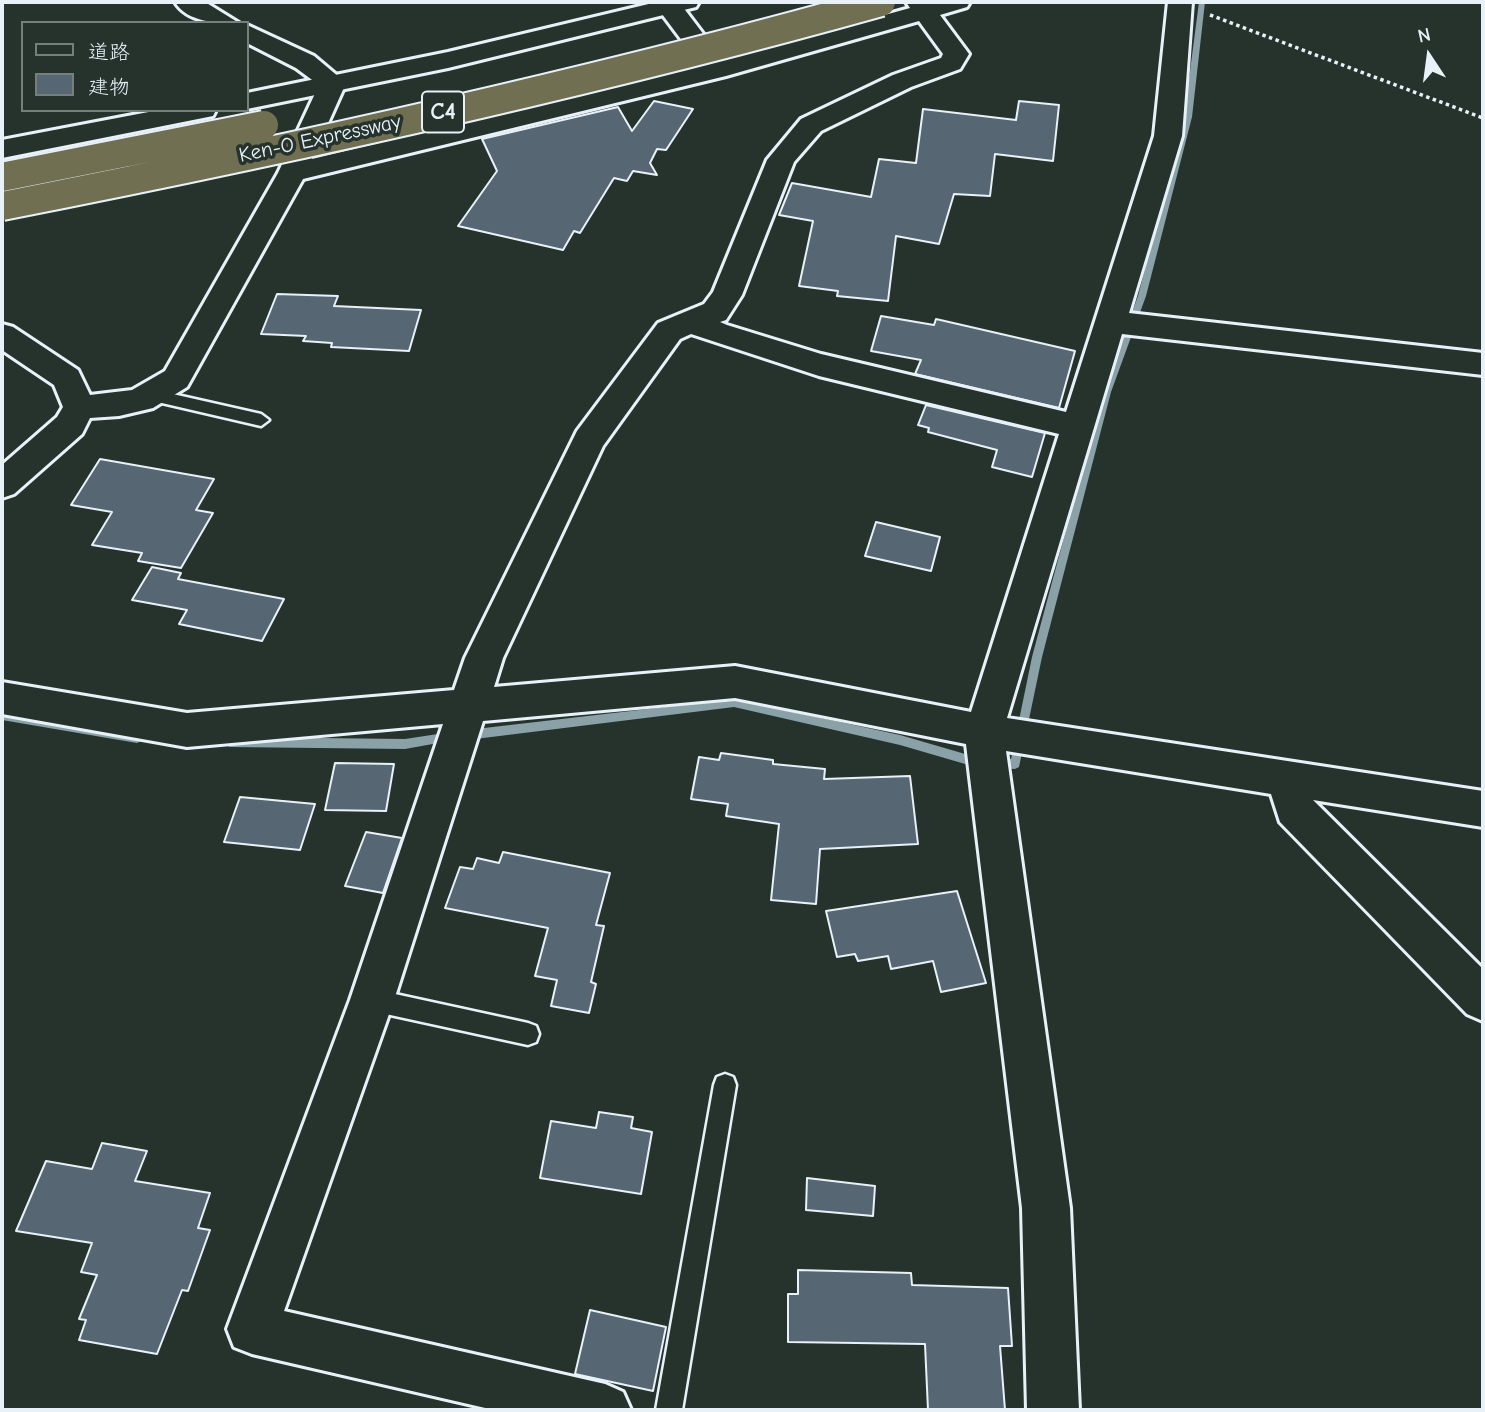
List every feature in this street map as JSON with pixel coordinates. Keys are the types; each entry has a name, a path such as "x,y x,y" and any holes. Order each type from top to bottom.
{"highway":[{"name":"Ken-O Expressway","path":"2,177 347,99 407,95 614,47 788,2"},
{"name":"Ken-O Expressway","path":"2,206 159,175 625,71 881,2"}],"street":[{"path":"187,2 222,21"},
{"path":"292,173 717,70 922,6 958,2"},
{"path":"1053,1410 1046,1208 984,731 1168,136 1180,3"},
{"path":"248,101 347,99 448,60 678,4 717,70"},
{"path":"605,1410 252,1329 372,999 484,658 589,440 669,331 715,312 727,295 781,160 811,125 902,81 951,62 956,54 922,6"},
{"path":"248,34 304,62 347,99"},
{"path":"79,407 109,405 155,396 176,379 292,173 347,99"},
{"path":"2,149 193,112"},
{"path":"690,321 716,333 818,365 1079,427"},
{"path":"1112,322 1483,365"},
{"path":"2,335 67,378 79,407 70,425 2,485"},
{"path":"2,698 187,730 735,682 984,731 1289,781 1483,809"},
{"path":"1289,781 1294,809 1483,999"}],"lane":[{"path":"155,396 261,420"},
{"path":"372,999 528,1034"},
{"path":"669,1410 725,1085"}],"path":[{"path":"1180,3 1483,118"}],"building":[{"path":"654,101 693,109 666,150 657,149 650,163 657,175 633,171 627,181 614,178 580,233 574,231 563,250 458,226 497,171 482,139 618,107 632,131"},
{"path":"1019,101 1059,105 1053,161 995,154 990,196 954,194 939,244 896,236 888,301 837,296 838,291 799,286 813,221 779,215 792,183 871,197 879,159 916,163 923,109 1016,120"},
{"path":"277,294 338,296 334,306 421,310 409,351 331,347 332,343 303,341 306,336 261,334"},
{"path":"881,316 934,325 936,319 1075,351 1059,408 915,374 921,360 871,351"},
{"path":"926,405 1045,433 1032,477 992,467 997,450 928,432 929,428 918,425"},
{"path":"100,459 214,479 196,510 213,513 181,568 138,561 142,553 92,545 112,512 71,505"},
{"path":"876,522 940,537 931,571 865,556"},
{"path":"152,567 181,573 178,579 284,599 262,641 179,624 187,610 132,600"},
{"path":"721,753 773,760 773,764 825,769 824,779 910,776 918,844 820,849 816,904 771,900 779,824 726,816 728,804 691,799 699,757 719,760"},
{"path":"335,763 394,764 386,811 325,810"},
{"path":"240,797 315,804 300,850 224,842"},
{"path":"366,832 402,838 383,893 345,886"},
{"path":"503,852 610,873 596,925 604,926 591,982 596,984 589,1013 551,1006 557,980 535,976 548,928 445,908 460,867 473,869 477,858 499,863"},
{"path":"957,891 986,983 941,992 933,961 891,969 888,956 858,961 855,954 837,957 826,911"},
{"path":"599,1112 633,1117 631,1128 652,1132 641,1194 540,1178 551,1121 596,1128"},
{"path":"102,1143 147,1151 135,1181 210,1193 198,1228 210,1230 188,1291 182,1290 157,1354 79,1340 86,1320 79,1319 97,1275 81,1272 92,1243 16,1231 46,1161 92,1169"},
{"path":"807,1178 875,1186 873,1216 806,1210"},
{"path":"798,1270 911,1273 912,1285 1008,1288 1012,1346 1000,1346 1005,1410 928,1410 925,1344 788,1342 788,1294 798,1294"},
{"path":"590,1310 666,1327 653,1391 575,1374"}],"waterway":[{"path":"467,735 734,703 900,740 972,761 1015,764 1037,657 1107,392 1142,296 1188,117 1202,2"},
{"path":"2,715 137,738"},
{"path":"230,742 405,744 451,737"}]}
